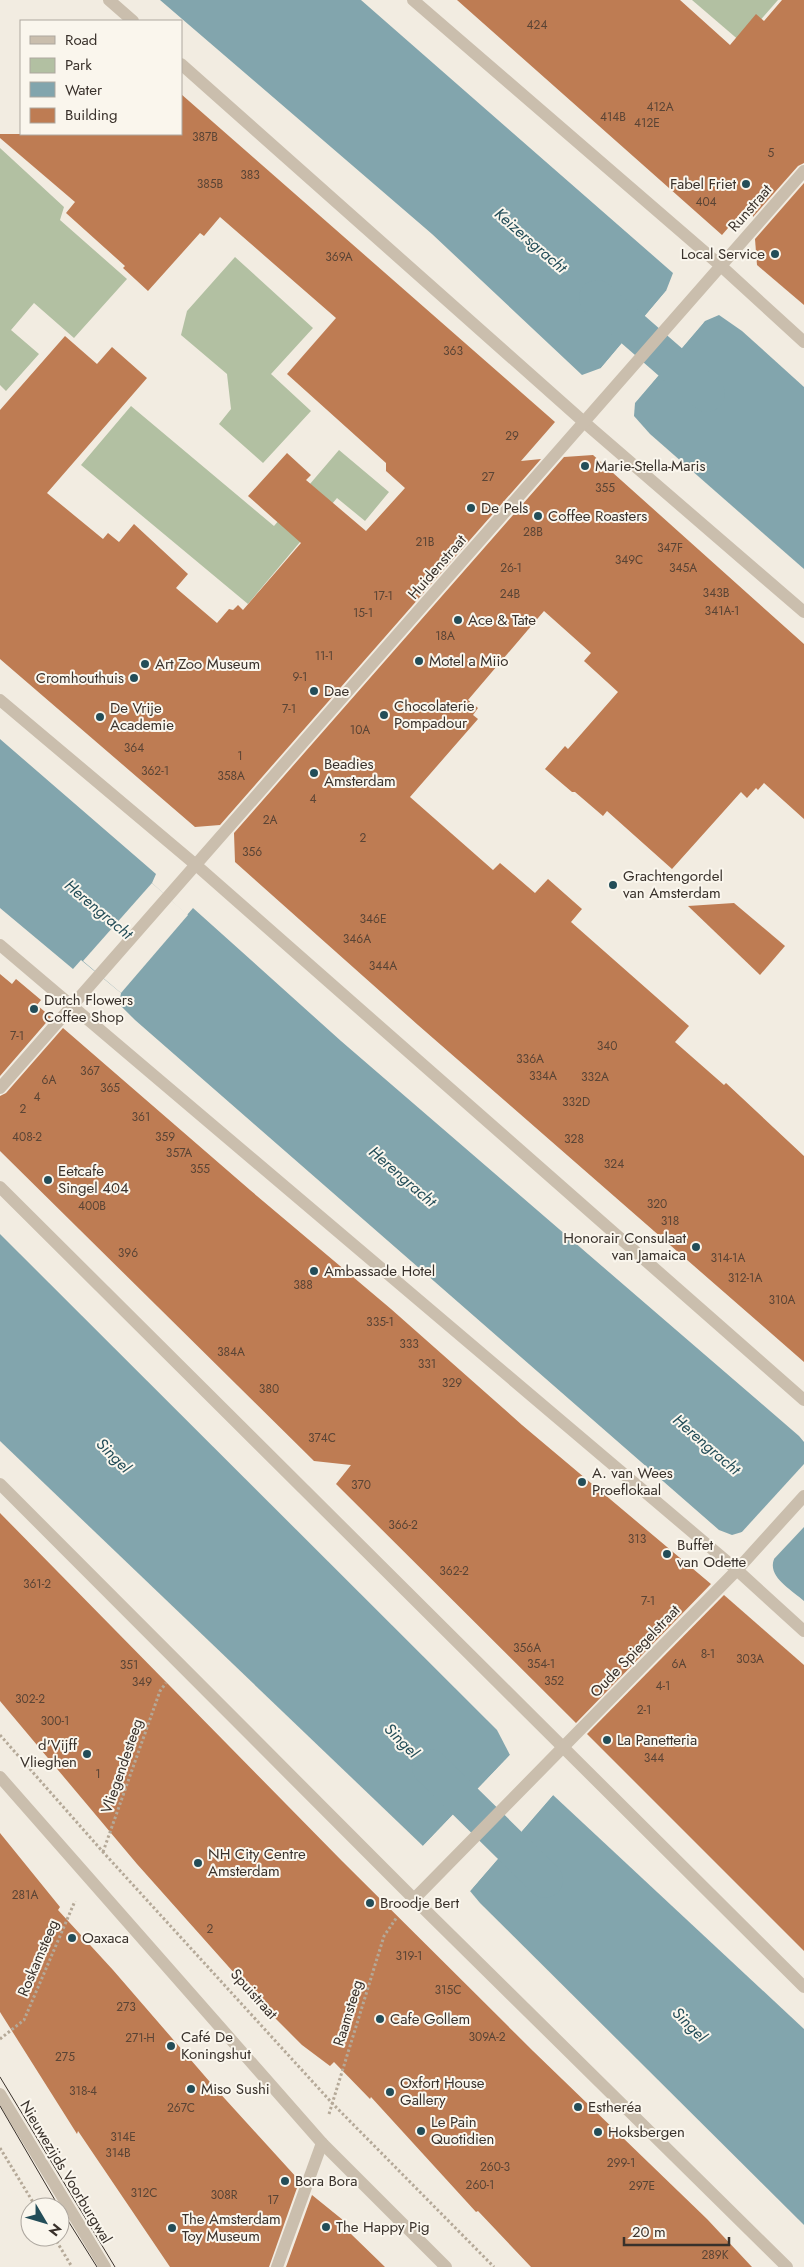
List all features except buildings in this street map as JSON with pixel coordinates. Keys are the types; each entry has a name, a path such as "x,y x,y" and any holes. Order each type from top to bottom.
{"street":[{"path":"109,0 132,20"},
{"path":"413,0 720,266 804,342"},
{"path":"182,65 585,423 804,612"},
{"name":"Runstraat","path":"720,266 804,171"},
{"name":"Huidenstraat","path":"73,1006 585,423 720,266"},
{"path":"0,700 196,866 804,1400"},
{"path":"0,944 737,1570 804,1631"},
{"path":"0,1088 73,1006"},
{"path":"0,1187 804,1987"},
{"path":"0,1484 414,1899 787,2267"},
{"name":"Oude Spiegelstraat","path":"414,1899 737,1570 804,1496"},
{"path":"0,1777 322,2143 446,2267"},
{"name":"Nieuwezijds Voorburgwal","path":"0,2094 104,2267"},
{"path":"277,2267 322,2143"}],"path":[{"name":"Vliegendesteeg","path":"85,1875 103,1852 160,1691 181,1666"},
{"name":"Spuistraat","path":"0,1735 103,1852 332,2103 494,2267"},
{"name":"Roskamsteeg","path":"0,2039 24,2020 85,1875"},
{"name":"Raamsteeg","path":"322,2143 332,2103 384,1936 414,1899"},
{"path":"0,2148 30,2197"},
{"path":"60,2247 72,2267"}],"green space":[{"path":"692,0 778,0 741,42"},
{"path":"0,148 64,207 60,220 127,279 74,338 34,303 11,330 39,354 6,391 0,385"},
{"path":"235,257 313,328 271,374 311,411 263,463 219,424 231,409 227,374 181,335 187,311"},
{"path":"131,406 274,526 339,450 389,492 365,521 337,498 248,604 81,465"}],"water":[{"path":"160,0 361,0 673,273 666,291 601,368 582,375 432,234"},
{"path":"719,315 742,331 804,387 804,569 650,434 634,416 635,403 705,321"},
{"name":"Herengracht","path":"0,739 156,874 152,883 187,915 193,908 341,1041 799,1436 804,1442 804,1601 787,1588 777,1577 773,1566 774,1559 742,1532 732,1535 719,1530 135,1020 119,1004 121,993 81,960 73,969 0,908"},
{"path":"0,1234 497,1730 510,1755 423,1846 0,1441"},
{"path":"553,1795 804,2029 804,2225 470,1891"}],"pier":[{"path":"666,291 668,293 603,370 601,368"},
{"path":"701,321 703,323 637,400 636,398"},
{"path":"152,883 188,915 121,993 83,961"},
{"path":"804,1464 804,1527 773,1560 741,1533"},
{"path":"510,1755 512,1756 425,1848 423,1846"},
{"path":"552,1793 553,1795 470,1891 468,1889"}],"waterway":[{"name":"Keizersgracht","path":"597,298 707,394"},
{"name":"Singel","path":"430,1767 545,1880"}],"tram line":[{"path":"0,2077 115,2267"},
{"path":"0,2106 53,2197"},
{"path":"70,2224 97,2267"}],"place":[{"name":"Fabel Friet","path":"746,184"},
{"name":"Local Service","path":"775,254"},
{"name":"Marie-Stella-Maris","path":"585,466"},
{"name":"De Pels","path":"471,508"},
{"name":"Coffee Roasters","path":"538,516"},
{"name":"Ace & Tate","path":"458,620"},
{"name":"Motel a Miio","path":"419,661"},
{"name":"Art Zoo Museum","path":"145,664"},
{"name":"Cromhouthuis","path":"134,678"},
{"name":"Dae","path":"314,691"},
{"name":"Chocolaterie Pompadour","path":"384,715"},
{"name":"De Vrije Academie","path":"100,717"},
{"name":"Beadies Amsterdam","path":"314,773"},
{"name":"Grachtengordel van Amsterdam","path":"613,885"},
{"name":"Dutch Flowers Coffee Shop","path":"34,1009"},
{"name":"Eetcafe Singel 404","path":"48,1180"},
{"name":"Honorair Consulaat van Jamaica","path":"696,1247"},
{"name":"Ambassade Hotel","path":"314,1271"},
{"name":"A. van Wees Proeflokaal","path":"582,1482"},
{"name":"Buffet van Odette","path":"667,1554"},
{"name":"La Panetteria","path":"607,1740"},
{"name":"d'Vijff Vlieghen","path":"87,1754"},
{"name":"NH City Centre Amsterdam","path":"198,1863"},
{"name":"Broodje Bert","path":"370,1903"},
{"name":"Oaxaca","path":"72,1938"},
{"name":"Cafe Gollem","path":"380,2019"},
{"name":"Café De Koningshut","path":"171,2046"},
{"name":"Miso Sushi","path":"191,2089"},
{"name":"Oxfort House Gallery","path":"390,2092"},
{"name":"Estheréa","path":"578,2107"},
{"name":"Le Pain Quotidien","path":"421,2131"},
{"name":"Hoksbergen","path":"598,2132"},
{"name":"Bora Bora","path":"285,2181"},
{"name":"The Happy Pig","path":"326,2227"},
{"name":"The Amsterdam Toy Museum","path":"172,2228"}]}
